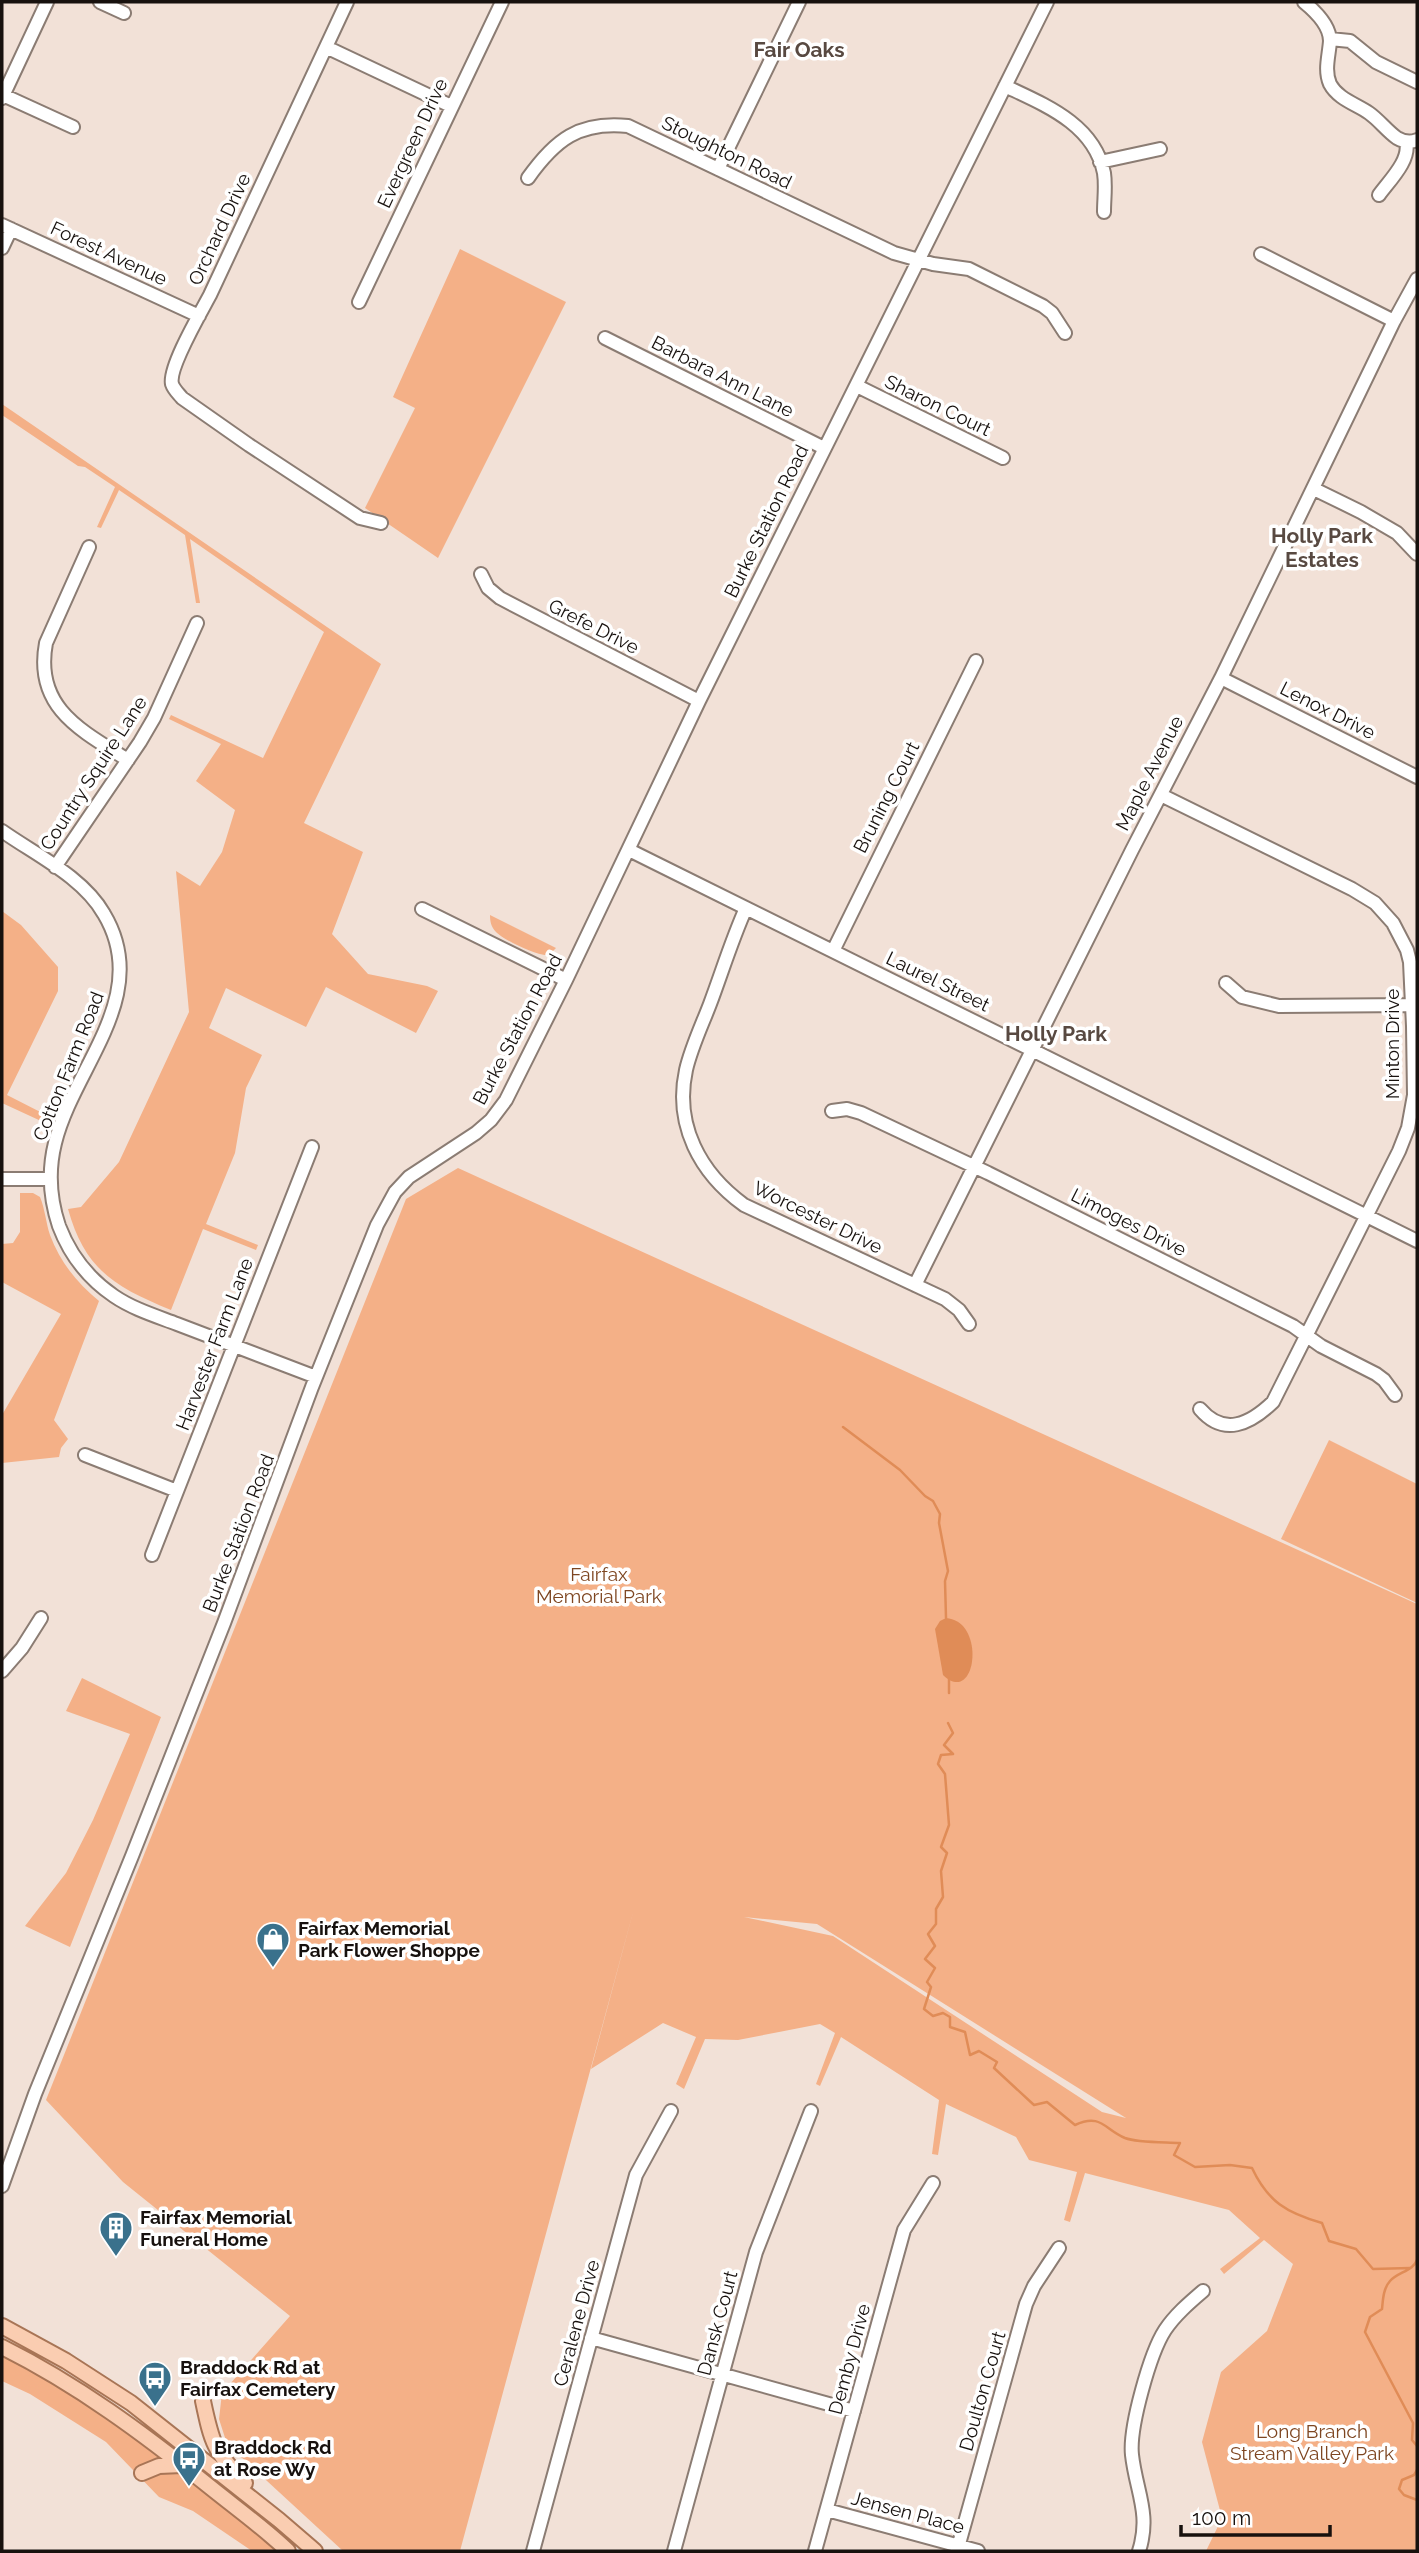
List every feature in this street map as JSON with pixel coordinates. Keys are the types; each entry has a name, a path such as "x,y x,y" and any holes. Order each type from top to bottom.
{"main road":[{"path":"2,2326 66,2361 131,2403 316,2551"},
{"path":"2,2347 79,2390 134,2428 288,2551"},
{"path":"204,2401 210,2434 222,2459 279,2519"},
{"path":"142,2473 159,2466 182,2465"}],"street":[{"path":"47,2 3,96 73,127"},
{"path":"100,2 124,13"},
{"name":"Orchard Drive","path":"347,2 173,373 173,385 182,398 249,445 360,518 381,523"},
{"name":"Evergreen Drive","path":"359,302 502,2"},
{"path":"718,169 799,2"},
{"name":"Burke Station Road","path":"2,2186 35,2094 224,1623 316,1377 377,1225 394,1192 409,1177 476,1133 506,1100 699,701 1047,2"},
{"path":"1304,2 1321,19 1330,38 1326,59 1330,83 1337,92 1368,112 1398,139 1412,141 1406,157 1379,195"},
{"path":"1330,38 1350,41 1376,62 1417,82"},
{"path":"326,47 451,106"},
{"path":"1005,86 1068,119 1086,137 1100,162 1105,183 1104,212"},
{"name":"Stoughton Road","path":"528,178 555,144 589,127 610,124 628,126 894,253 980,273 1043,306 1052,313 1065,333"},
{"path":"1100,162 1160,149"},
{"path":"2,248 6,227"},
{"name":"Forest Avenue","path":"6,227 199,316"},
{"path":"1261,254 1394,321"},
{"name":"Maple Avenue","path":"915,1285 1221,678 1394,321 1417,279"},
{"name":"Barbara Ann Lane","path":"605,338 824,448"},
{"name":"Sharon Court","path":"857,386 1003,458"},
{"path":"1314,489 1362,512 1397,533 1417,554"},
{"path":"89,547 46,643 44,676 51,697 64,715 128,760"},
{"name":"Grefe Drive","path":"481,574 490,591 500,598 699,701"},
{"name":"Country Squire Lane","path":"55,867 154,718 197,623"},
{"name":"Bruning Court","path":"832,950 976,661"},
{"name":"Lenox Drive","path":"1221,678 1417,777"},
{"name":"Minton Drive","path":"1161,795 1352,888 1375,903 1393,923 1407,950 1411,973 1414,1095 1411,1118 1399,1151 1280,1389 1263,1412 1244,1422 1229,1425 1213,1421 1200,1409"},
{"name":"Cotton Farm Road","path":"2,831 87,892 104,914 117,943 120,974 115,1007 55,1143 50,1179 57,1218 65,1241 79,1264 99,1284 134,1307 316,1377"},
{"name":"Laurel Street","path":"629,850 745,911 832,950 1417,1241"},
{"path":"422,908 566,980"},
{"name":"Worcester Drive","path":"745,911 686,1072 684,1111 694,1149 722,1188 744,1205 945,1299 959,1310 969,1324"},
{"path":"1226,983 1242,997 1279,1006 1412,1005"},
{"name":"Limoges Drive","path":"832,1111 848,1109 861,1113 1307,1335 1321,1346 1376,1374 1395,1395"},
{"name":"Harvester Farm Lane","path":"152,1555 312,1147"},
{"path":"2,1179 50,1179"},
{"path":"85,1455 177,1491"},
{"path":"2,1671 22,1648 41,1618"},
{"name":"Ceralene Drive","path":"533,2551 636,2175 671,2111"},
{"name":"Dansk Court","path":"674,2551 756,2252 811,2111"},
{"name":"Demby Drive","path":"816,2551 904,2230 933,2183"},
{"name":"Doulton Court","path":"958,2549 1026,2304 1034,2286 1059,2248"},
{"path":"1139,2551 1145,2520 1132,2452 1134,2426 1159,2340 1170,2323 1203,2291"},
{"path":"591,2338 854,2411"},
{"name":"Jensen Place","path":"827,2510 958,2549 978,2551"}],"green space":[{"path":"460,249 566,302 438,558 365,508 415,408 393,397"},
{"path":"2,404 381,664 304,823 363,852 332,934 368,974 427,986 438,991 416,1033 326,987 306,1027 226,988 209,1028 262,1055 246,1088 235,1153 206,1224 258,1245 256,1250 203,1229 171,1310 134,1293 105,1274 83,1247 68,1209 81,1207 119,1162 189,1012 176,871 200,886 222,852 235,810 196,781 221,744 169,719 171,715 263,758 324,632 190,539 200,603 196,603 185,535 119,490 101,528 97,527 115,487 85,467 78,466 2,415"},
{"path":"2,911 21,925 58,967 58,991 7,1095 56,1120 54,1127 2,1103"},
{"path":"490,915 556,948 549,955 544,955 513,943 494,930"},
{"name":"Fairfax Memorial Park","path":"458,1168 1417,1604 1417,2551 1206,2551 1222,2518 1202,2442 1221,2372 1267,2331 1293,2264 1264,2240 1224,2274 1220,2269 1260,2238 1229,2210 1085,2173 1070,2222 1064,2220 1077,2172 1029,2160 1016,2137 946,2104 938,2155 932,2154 939,2100 841,2037 820,2086 816,2084 835,2033 820,2024 738,2040 705,2039 684,2089 676,2084 696,2037 663,2023 591,2069 635,1905 460,2551 343,2551 227,2444 219,2419 222,2393 290,2316 123,2182 46,2100 406,1199","holes":["744,1917 817,1924 1126,2118 1102,2112 833,1936"]},
{"path":"20,1193 33,1193 40,1197 50,1235 64,1263 83,1287 99,1301 54,1420 68,1439 61,1448 59,1457 2,1463 2,1415 61,1314 2,1282 2,1244 13,1243 20,1232"},
{"path":"1329,1440 1417,1484 1417,1603 1281,1539"},
{"path":"82,1678 161,1717 70,1947 25,1926 66,1873 93,1820 130,1734 66,1711"},
{"path":"2,2354 111,2420 213,2497 278,2551 252,2551 193,2511 159,2497 106,2442 30,2394 2,2381"}],"shaded area":[{"path":"946,1618 959,1623 972,1646 969,1672 963,1680 954,1682 943,1675 935,1629 940,1621"}],"waterway":[{"path":"843,1427 900,1470 933,1501 940,1514 939,1523 948,1571 945,1581 946,1618"},
{"path":"949,1679 949,1693"},
{"path":"948,1723 953,1733 944,1745 953,1754 941,1755 938,1764 945,1774 949,1825 941,1847 947,1853 941,1871 943,1897 936,1909 936,1924 928,1934 935,1946 925,1959 935,1968 927,1982 931,1987 924,2009 933,2016 943,2013 950,2017 950,2027 965,2032 970,2055 979,2051 997,2062 994,2068 1034,2105 1047,2102 1075,2125 1097,2121 1130,2140 1180,2143 1174,2155 1195,2167 1230,2165 1252,2168 1272,2198 1289,2210 1322,2223 1329,2241 1356,2249 1373,2269 1410,2268"},
{"path":"1417,2260 1412,2267 1388,2284 1382,2309 1370,2317 1365,2332 1413,2423 1412,2440 1417,2446"},
{"path":"1417,2470 1414,2475 1402,2480 1399,2489 1404,2495 1417,2500"}],"place":[{"name":"Fairfax Memorial Park Flower Shoppe","path":"273,1969"},
{"name":"Fairfax Memorial Funeral Home","path":"116,2258"},
{"name":"Braddock Rd at Fairfax Cemetery","path":"155,2408"},
{"name":"Braddock Rd at Rose Wy","path":"189,2488"}],"district":[{"name":"Fair Oaks","path":"799,50"},
{"name":"Holly Park Estates","path":"1322,548"},
{"name":"Holly Park","path":"1056,1034"}],"park label":[{"name":"Long Branch Stream Valley Park","path":"1312,2442"}]}
